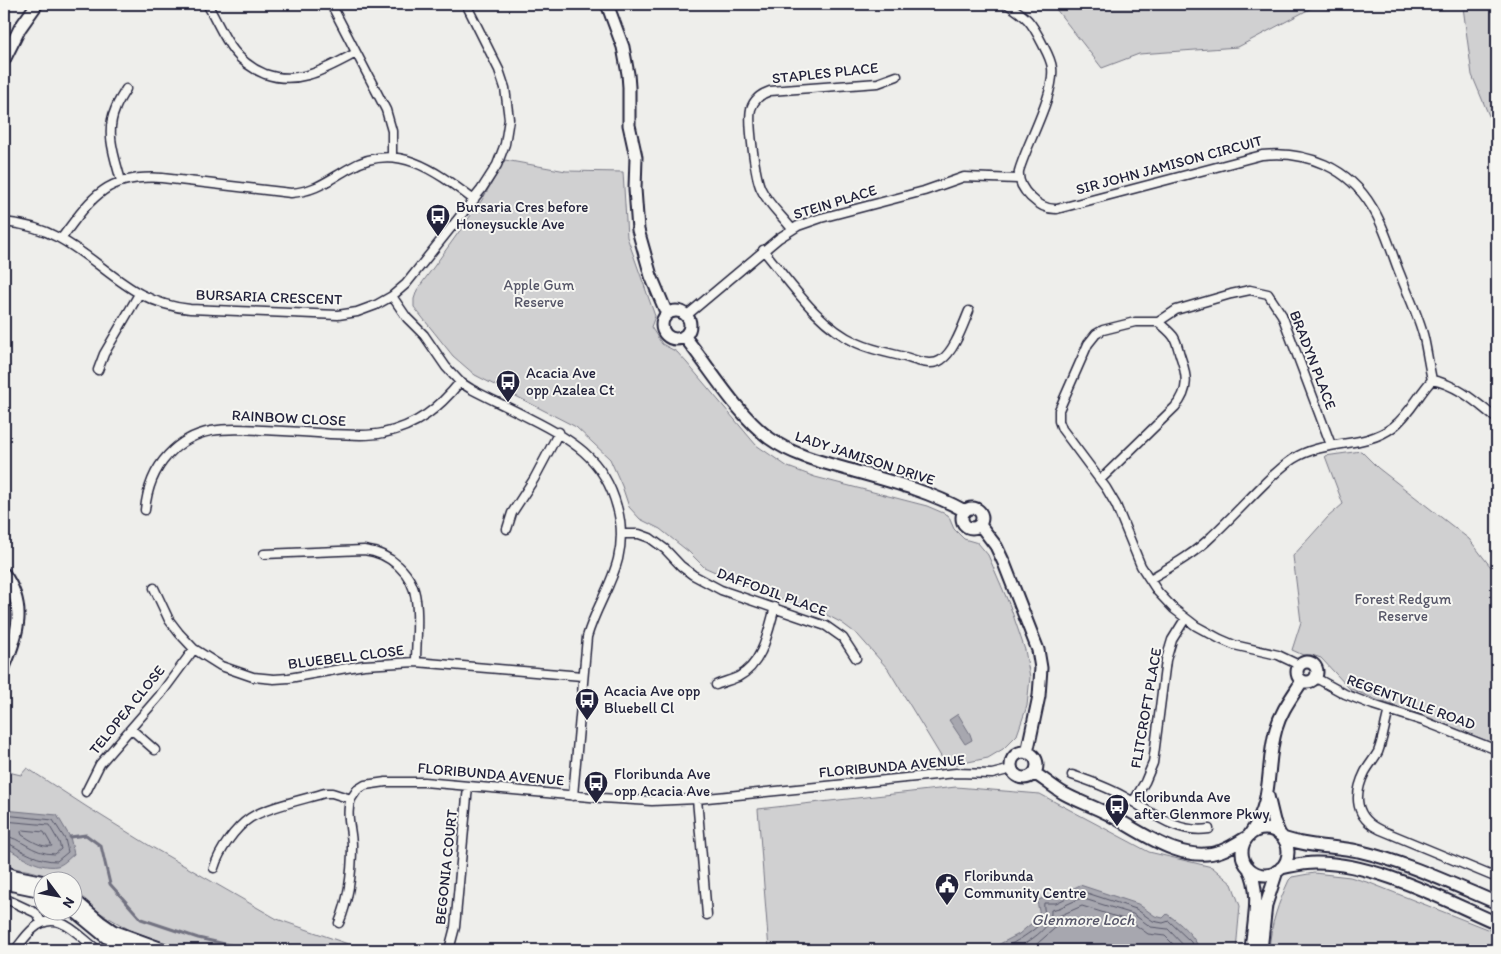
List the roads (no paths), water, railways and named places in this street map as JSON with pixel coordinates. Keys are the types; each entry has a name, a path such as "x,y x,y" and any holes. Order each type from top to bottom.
{"street":[{"path":"4,60 20,28 37,4"},
{"path":"208,4 233,50 250,66 268,75 287,78 303,77 318,72 356,53"},
{"path":"332,4 386,110 392,131 392,157"},
{"name":"BURSARIA CRESCENT","path":"4,222 38,228 61,239 139,294 160,304 181,308 328,316 348,314 366,309 392,296 412,277 474,200 492,175 502,154 507,133 508,108 505,88 499,70 466,4"},
{"path":"607,4 623,46 628,74 630,94 629,125 636,157 635,205 640,235 657,292 667,314"},
{"path":"1007,4 1025,16 1034,25 1049,56 1052,71 1050,90 1021,164 1018,178"},
{"name":"STAPLES PLACE","path":"792,229 763,193 756,177 750,114 751,108 757,99 763,94 770,92 878,83 898,76"},
{"path":"121,181 112,149 111,132 114,110 126,89"},
{"name":"STAPLES PLACE","path":"750,93 757,99"},
{"name":"SIR JOHN JAMISON CIRCUIT","path":"1018,178 1026,193 1041,205 1054,210 1262,155 1294,155 1315,160 1329,166 1343,174 1360,190 1378,217 1424,337 1432,380"},
{"path":"61,239 91,200 104,190 121,181 141,178 291,193 322,186 361,162 392,157 410,160 430,168 474,200"},
{"name":"STEIN PLACE","path":"686,316 763,250 792,229 821,218 924,192 964,177 1018,178"},
{"path":"763,250 815,313 827,324 857,343 877,350 929,364 940,365 951,350 969,311"},
{"name":"BRADYN PLACE","path":"1158,322 1176,310 1231,294 1250,290 1268,294 1285,324 1331,445"},
{"path":"98,370 104,354 139,294"},
{"path":"392,296 407,318 424,335 446,367 460,382 572,440 588,455 604,476 615,499 621,545 614,571 595,612 587,637 582,676 573,796"},
{"path":"675,311 686,316 689,328 684,336 676,338 665,333 662,321 667,314 675,311"},
{"path":"1100,480 1175,407 1184,394 1186,371 1176,341 1158,322 1134,322 1103,330 1096,334 1088,344 1060,406 1059,417 1062,429 1116,505 1138,560 1166,601 1186,619 1205,632 1226,642 1278,655 1299,665 1306,662 1312,663 1318,671 1316,678 1311,682 1302,681 1297,674 1299,665"},
{"name":"LADY JAMISON DRIVE","path":"684,336 748,419 779,444 807,458 933,494 965,511 974,508 979,510 983,516 980,525 996,546 1004,563 1038,650 1041,668 1040,696 1027,753"},
{"path":"1150,579 1198,548 1289,462 1306,452 1331,445 1366,440 1388,431 1407,414 1432,380 1442,382 1457,389 1497,419"},
{"name":"RAINBOW CLOSE","path":"145,510 151,480 161,463 178,445 201,433 230,428 359,435 382,434 405,427 426,416 444,402 460,382"},
{"path":"507,529 512,513 534,479 558,432"},
{"name":"DAFFODIL PLACE","path":"621,534 639,534 650,538 665,549 686,570 721,590 814,620 833,630 847,643 856,658"},
{"path":"264,554 364,550 376,552 393,561 410,579 416,598 416,662"},
{"path":"4,574 12,586 16,597 18,618 14,643 4,667"},
{"name":"BLUEBELL CLOSE","path":"154,588 169,620 179,634 194,648 208,659 228,669 253,677 274,679 296,678 364,665 416,662 582,676"},
{"path":"716,685 738,677 754,663 762,650 775,608"},
{"name":"FLITCROFT PLACE","path":"1133,802 1145,782 1153,763 1166,660 1172,640 1186,619"},
{"name":"TELOPEA CLOSE","path":"86,792 100,764 160,695 194,648"},
{"name":"REGENTVILLE ROAD","path":"1316,678 1346,694 1497,750"},
{"path":"1251,950 1255,891 1252,874 1242,857 1242,850 1260,820 1268,794 1276,731 1283,711 1302,681"},
{"path":"1389,710 1379,748 1363,776 1358,802 1362,815 1367,822 1381,830 1497,878"},
{"path":"131,729 155,750"},
{"path":"1020,753 1034,756 1037,763 1034,774 1024,778 1016,776 1012,769 1013,758 1020,753"},
{"name":"FLORIBUNDA AVENUE","path":"351,799 360,787 377,782 424,782 635,801 697,800 947,774 992,774 1012,769"},
{"path":"1034,774 1062,793 1108,814 1162,845 1184,852 1216,853 1232,857 1258,874 1265,875 1279,869 1316,862 1376,873 1401,881 1497,922"},
{"path":"1072,776 1097,784 1180,828 1199,831 1209,830"},
{"name":"BEGONIA COURT","path":"449,950 455,927 468,786"},
{"path":"214,868 218,855 223,848 246,822 256,815 325,793 332,793 351,799 349,810 352,833 352,857 347,900 339,923"},
{"path":"1261,950 1266,905 1279,869 1285,863 1287,850 1274,821 1268,794"},
{"path":"697,800 708,915"},
{"path":"1216,853 1262,829 1268,829 1281,836 1305,844 1356,851 1384,858 1497,903"},
{"path":"4,872 32,880"},
{"path":"4,883 32,889"},
{"path":"4,898 36,913 42,923"},
{"path":"82,906 112,931 164,950"},
{"path":"82,918 106,938 137,950"},
{"path":"14,950 42,923 54,920 61,922 98,950"}],"water":[{"path":"958,714 972,740 965,744 949,720"},
{"path":"4,810 57,815 70,837 74,854 57,866 50,866 29,861 4,846"},
{"name":"Glenmore Loch","path":"1080,885 1138,904 1155,916 1163,918 1167,914 1186,930 1200,950 988,950 1019,934 1040,916 1037,901 1045,897 1054,898"}],"waterway":[{"path":"70,837 86,835 101,846 110,884 141,919 198,938 252,950"}],"place":[{"name":"Bursaria Cres before Honeysuckle Ave","path":"438,237"},
{"name":"Acacia Ave opp Azalea Ct","path":"508,403"},
{"name":"Acacia Ave opp Bluebell Cl","path":"587,721"},
{"name":"Floribunda Ave opp Acacia Ave","path":"596,804"},
{"name":"Floribunda Ave after Glenmore Pkwy","path":"1117,827"},
{"name":"Floribunda Community Centre","path":"947,906"}],"park label":[{"name":"Apple Gum Reserve","path":"539,294"},
{"name":"Forest Redgum Reserve","path":"1403,608"}]}
